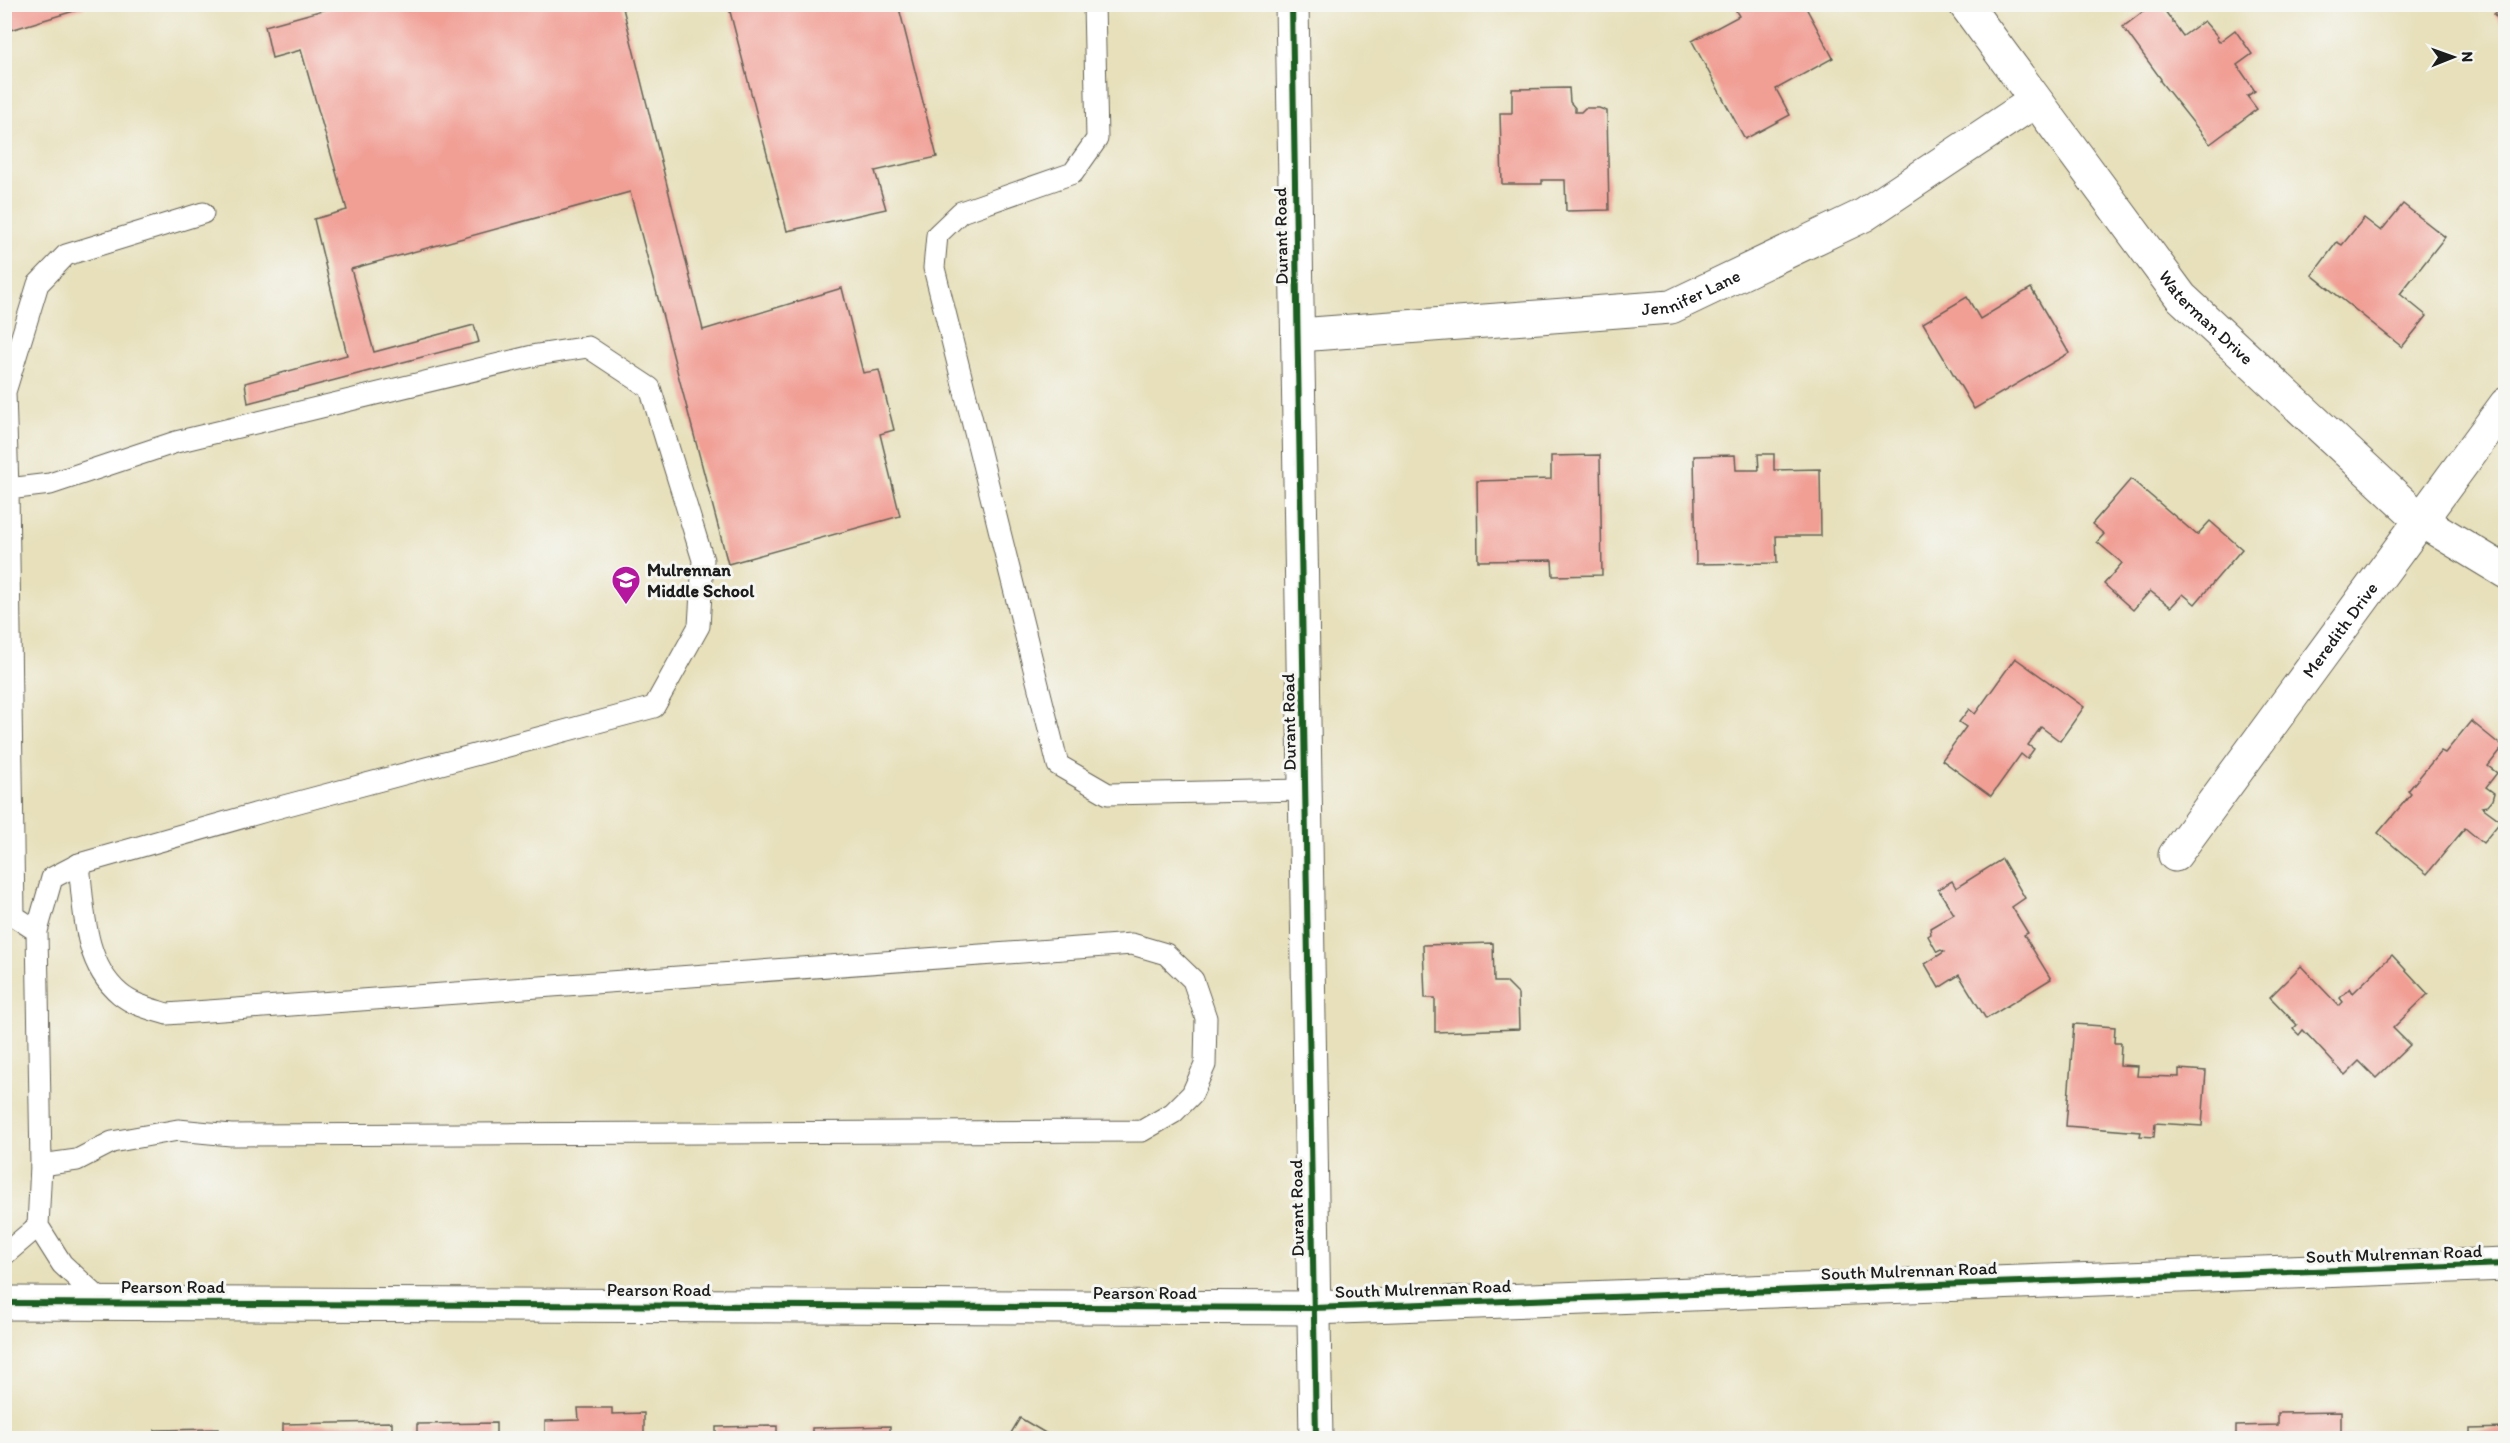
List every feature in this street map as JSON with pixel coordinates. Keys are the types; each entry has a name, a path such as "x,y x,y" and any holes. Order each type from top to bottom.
{"street":[{"name":"Durant Road","path":"1292,4 1316,1438"},
{"name":"Waterman Drive","path":"1965,4 2181,297 2422,521 2505,572"},
{"name":"Jennifer Lane","path":"1299,335 1671,307 1864,215 2035,101"},
{"name":"Meredith Drive","path":"2175,855 2422,521 2505,404"},
{"name":"South Mulrennan Road","path":"1313,1308 2505,1264"},
{"name":"Pearson Road","path":"4,1303 1313,1308"}],"lane":[{"path":"1094,4 1097,139 1073,173 961,212 938,235 934,267 1058,765 1108,794 1305,790"},
{"path":"37,931 14,916 5,392 38,284 66,255 202,213"},
{"path":"8,489 50,484 176,442 525,357 588,347 650,388 703,560 699,626 654,707 79,864 52,878 37,931 41,1165 38,1226 62,1264 103,1302"},
{"path":"41,1165 77,1160 112,1142 178,1130 231,1135 1142,1131 1173,1113 1192,1094 1205,1065 1206,1018 1193,980 1166,954 1132,944 167,1014 144,1008 120,995 101,972 86,933 79,864"},
{"path":"4,1255 38,1226"}],"building":[{"path":"4,4 83,4 84,8 4,32"},
{"path":"345,4 622,4 703,330 842,288 863,373 879,370 894,430 880,434 900,516 728,564 630,192 351,269 374,352 474,325 479,342 248,403 245,383 347,355 314,219 347,210 301,50 272,58 265,26"},
{"path":"728,4 898,4 937,157 875,171 886,209 787,231"},
{"path":"1747,4 1804,4 1833,58 1776,89 1790,115 1745,139 1692,41 1739,16 1736,11"},
{"path":"2153,4 2160,4 2183,36 2204,21 2218,37 2216,38 2219,42 2235,30 2252,54 2237,65 2255,91 2247,96 2257,109 2210,144 2160,81 2161,79 2123,27"},
{"path":"2506,4 2506,29 2494,14"},
{"path":"1569,88 1570,102 1575,112 1581,112 1585,108 1599,108 1607,111 1609,210 1566,211 1565,180 1542,180 1542,184 1502,184 1500,113 1512,113 1512,89"},
{"path":"2403,204 2445,237 2400,294 2427,316 2402,347 2312,275 2337,242 2342,245 2364,218 2381,231"},
{"path":"2031,288 2069,353 1974,409 1923,323 1967,297 1980,319"},
{"path":"1758,454 1774,454 1774,470 1820,469 1821,536 1776,536 1777,563 1696,564 1694,456 1735,455 1736,470 1759,470"},
{"path":"1600,455 1602,575 1553,576 1552,560 1478,561 1477,481 1551,479 1551,456"},
{"path":"2131,479 2197,535 2210,521 2242,549 2195,604 2183,594 2171,607 2150,591 2133,610 2104,584 2122,563 2097,542 2104,534 2092,524"},
{"path":"2015,658 2084,707 2060,741 2041,727 2028,745 2034,749 2027,759 2021,754 1991,796 1942,760 1966,727 1959,722 1969,709 1975,714"},
{"path":"2471,721 2503,747 2488,766 2497,773 2486,787 2494,793 2492,800 2487,806 2482,807 2501,821 2483,843 2465,828 2427,874 2378,833 2411,794 2408,791 2441,751 2445,753"},
{"path":"2002,859 2025,898 2012,907 2028,933 2024,935 2051,979 1986,1019 1959,975 1939,988 1925,964 1944,952 1941,950 1937,952 1928,936 1931,934 1930,928 1954,914 1938,889 1952,881 1956,888"},
{"path":"1493,943 1494,982 1506,982 1518,994 1519,1029 1435,1032 1435,998 1425,998 1423,945"},
{"path":"2392,955 2428,994 2393,1028 2410,1045 2376,1078 2359,1061 2345,1075 2303,1030 2299,1035 2293,1029 2297,1025 2270,997 2301,966 2339,1006 2343,1002 2340,998 2350,988 2353,993"},
{"path":"2074,1024 2115,1027 2114,1043 2121,1043 2120,1065 2138,1066 2137,1076 2179,1077 2179,1069 2206,1071 2202,1126 2155,1123 2154,1137 2140,1136 2141,1132 2066,1126"},
{"path":"578,1408 612,1408 612,1414 644,1413 644,1438 545,1438 545,1421 579,1420"},
{"path":"2341,1412 2341,1435 2372,1435 2373,1438 2236,1438 2236,1426 2278,1425 2278,1413"},
{"path":"1020,1418 1054,1438 1008,1438"},
{"path":"392,1422 392,1438 283,1438 283,1424"},
{"path":"496,1423 496,1438 417,1438 417,1424"},
{"path":"777,1426 777,1438 716,1438 716,1427"},
{"path":"890,1426 890,1438 812,1438 812,1428"},
{"path":"2506,1428 2506,1438 2470,1438 2470,1429"},
{"path":"218,1429 218,1438 155,1438 155,1430"},
{"path":"1611,1434 1611,1438 1568,1438 1568,1435"}],"cycle path":[{"path":"1292,4 1316,1438"},
{"path":"4,1303 1313,1308 2506,1264"}],"place":[{"name":"Mulrennan Middle School","path":"626,606"}]}
